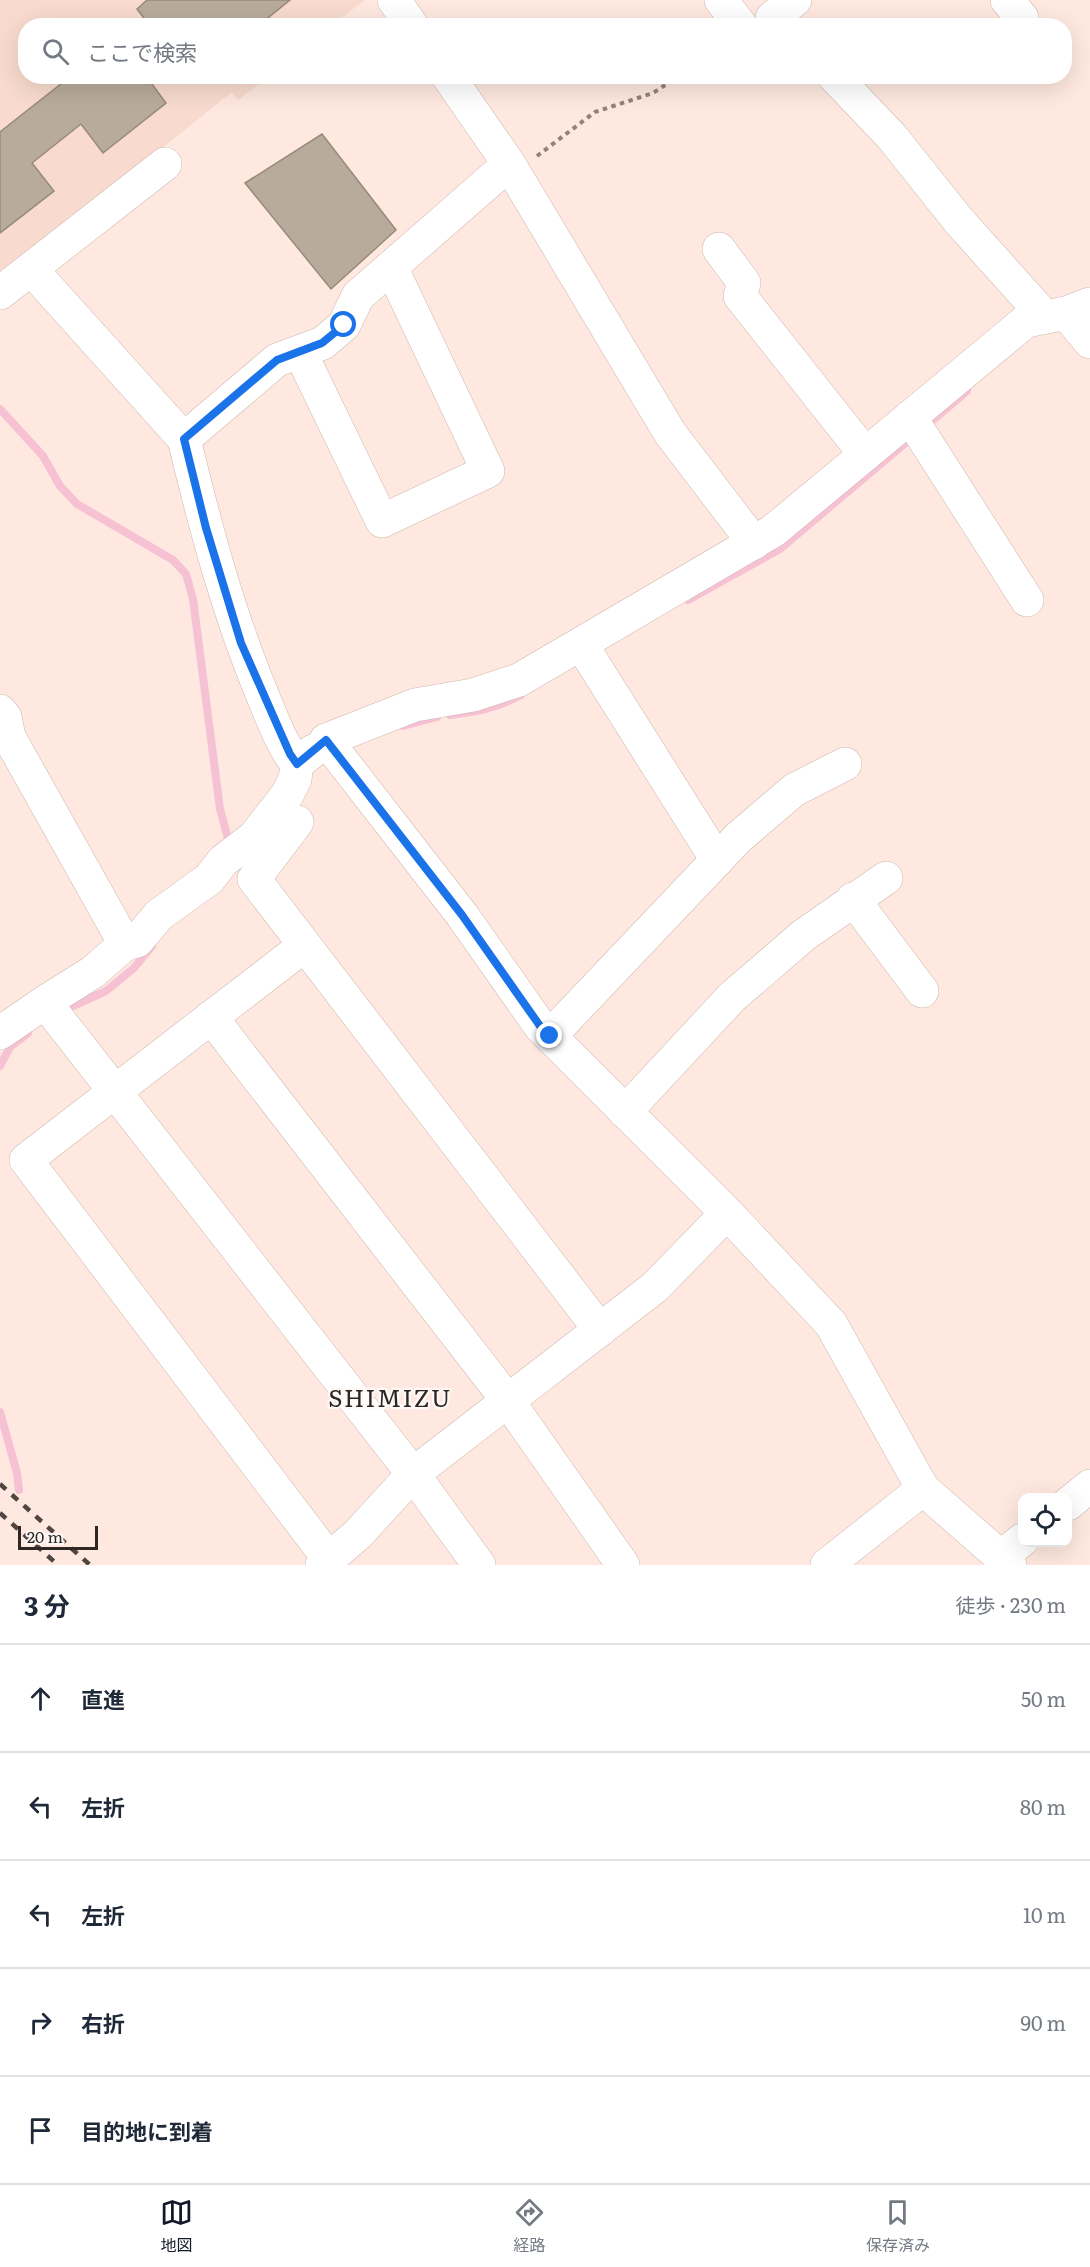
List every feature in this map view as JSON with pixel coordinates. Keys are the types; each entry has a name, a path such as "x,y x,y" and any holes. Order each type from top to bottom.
{"street":[{"path":"394,0 406,18"},
{"path":"721,0 735,18"},
{"path":"453,84 511,169 670,433 754,543"},
{"path":"842,84 892,136 959,221 1067,311 1090,342"},
{"path":"0,293 165,164"},
{"path":"184,439 277,360 322,343 344,325 358,296 511,169"},
{"path":"719,249 744,283 740,296 865,454"},
{"path":"300,352 382,521 488,471 391,267"},
{"path":"0,1033 52,1011 125,944 137,941 159,915 209,879 232,854 254,837 287,795 295,779 297,764 272,719 241,643 206,528 184,439 31,269"},
{"path":"297,764 415,705 473,695 587,654 773,531 865,454 916,426 1026,321 1067,311"},
{"path":"916,426 1027,600"},
{"path":"587,654 717,860"},
{"path":"0,711 5,717 9,737 125,944"},
{"path":"332,747 462,915 540,1026 727,1213 831,1324 923,1489 1011,1554"},
{"path":"550,1036 739,837 794,790 845,764"},
{"path":"297,822 255,879 600,1330"},
{"path":"625,1112 732,997 804,935 886,878"},
{"path":"853,899 922,991"},
{"path":"304,946 26,1160 325,1562 358,1534 413,1474 655,1287 727,1213"},
{"path":"52,1011 413,1474 479,1565"},
{"path":"211,1017 508,1401 623,1565"},
{"path":"1072,1501 1090,1486"},
{"path":"827,1565 923,1489"}],"path":[{"path":"511,169 595,112 653,93 667,84"}],"shaded area":[{"path":"0,0 365,0 341,18 18,18 18,84 259,84 238,100 232,92 0,278"}],"building":[{"path":"147,0 290,0 268,18 144,18 137,9"},
{"path":"61,84 152,84 166,103 103,153 81,124 32,163 54,191 0,233 0,132"},
{"path":"322,134 396,230 331,289 245,183"}],"waterway":[{"path":"790,13 795,18"},
{"path":"925,427 967,391"},
{"path":"0,409 43,456 60,486 77,504 173,560 186,574 193,599 220,809 230,846"},
{"path":"688,600 780,549 915,435"},
{"path":"450,715 487,709 521,695"},
{"path":"403,726 437,717"},
{"path":"62,1011 106,991 134,968 152,946"},
{"path":"0,1066 10,1047 28,1033"},
{"path":"0,1412 17,1473 19,1490"}],"railway":[{"path":"0,1484 90,1565"},
{"path":"0,1513 58,1565"}],"district":[{"name":"SHIMIZU","path":"390,1399"}],"route":[{"path":"344,325 322,343 277,360 184,439 206,528 241,643 272,719 290,754 297,764 326,740 462,915 540,1026 550,1036"}]}
